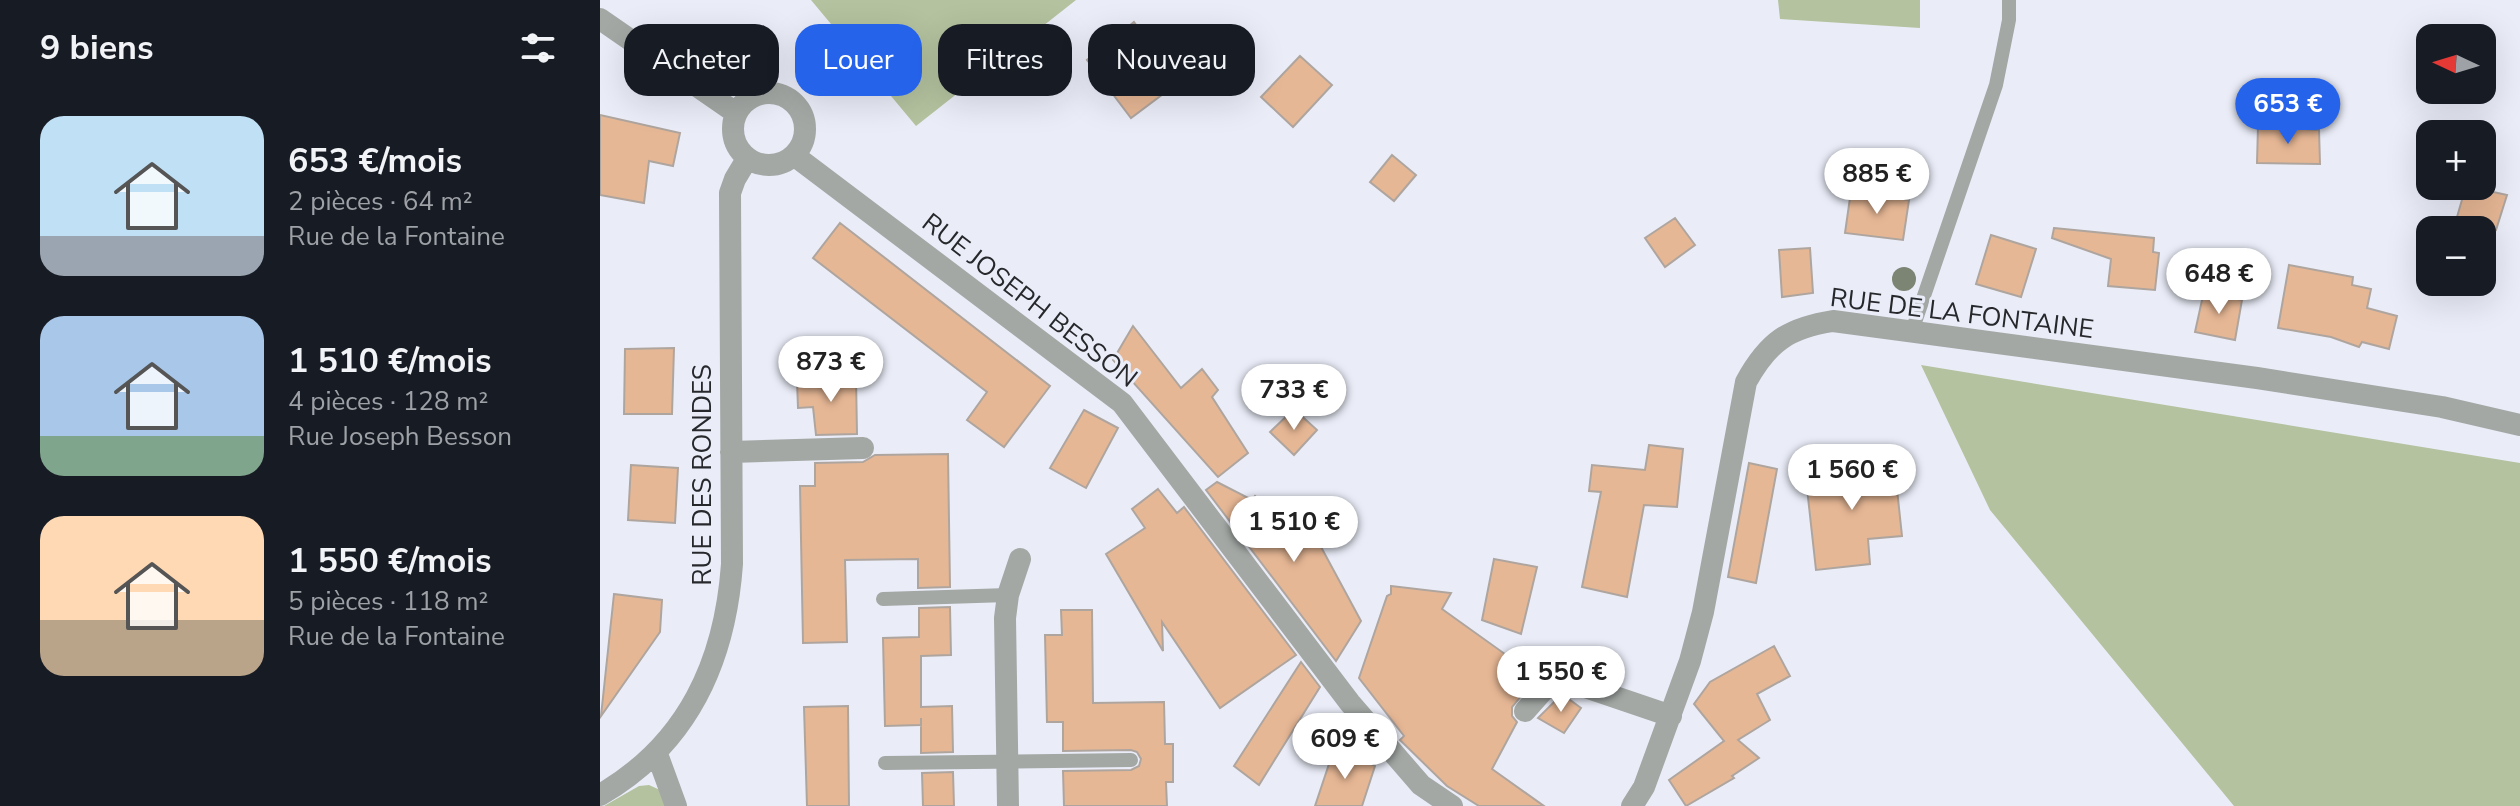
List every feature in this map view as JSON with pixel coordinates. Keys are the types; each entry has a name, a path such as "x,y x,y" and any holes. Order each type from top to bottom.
{"street":[{"path":"600,19 736,113"},
{"path":"767,92 791,99 805,121 802,146 795,156 772,166 747,159 734,138 736,113 755,95 767,92"},
{"name":"RUE JOSEPH BESSON","path":"795,156 1122,403 1350,703 1421,785 1452,806"},
{"name":"RUE DES RONDES","path":"600,795 657,754 703,688 719,646 729,603 732,564 730,193 747,159"},
{"name":"RUE DE LA FONTAINE","path":"1632,806 1644,787 1671,716 1703,612 1746,382 1758,360 1777,340 1802,326 1833,321 2257,378 2442,407 2520,425"},
{"path":"731,452 863,448"},
{"path":"1008,806 1005,618 1008,595 1020,559"},
{"path":"1525,711 1548,685 1562,679 1671,716"},
{"path":"657,754 676,806"}],"lane":[{"path":"1912,331 1996,85 2009,20 2009,0"},
{"path":"883,599 1008,595"},
{"path":"885,763 1131,760"}],"green space":[{"path":"811,0 1076,0 1046,24 938,24 938,96 954,96 916,126 891,96 922,96 922,24 831,24"},
{"path":"1778,0 1920,0 1920,28 1780,19"},
{"path":"1921,365 2520,463 2520,806 2234,806 1990,510"},
{"path":"649,785 660,790 669,806 604,806 639,786"}],"building":[{"path":"1300,56 1332,85 1293,127 1261,97"},
{"path":"1114,96 1160,96 1131,118"},
{"path":"600,115 680,133 673,166 649,161 644,203 600,195"},
{"path":"2258,126 2319,130 2320,164 2257,163"},
{"path":"1392,155 1416,175 1394,201 1370,182"},
{"path":"1851,191 1909,200 1903,240 1845,233"},
{"path":"2496,193 2507,195 2496,230 2496,216 2457,216 2462,200 2496,200"},
{"path":"1675,218 1695,245 1665,267 1645,238"},
{"path":"840,223 1050,386 1004,447 967,420 987,392 813,258"},
{"path":"2054,228 2154,238 2153,252 2159,253 2155,290 2108,286 2111,259 2052,238"},
{"path":"1991,235 2036,249 2021,297 1976,284"},
{"path":"1810,248 1813,293 1782,297 1779,250"},
{"path":"2289,265 2353,277 2352,285 2371,289 2367,308 2397,316 2389,349 2362,342 2359,347 2331,337 2278,328"},
{"path":"2204,291 2242,300 2235,340 2195,332"},
{"path":"1133,326 1181,388 1202,369 1218,390 1212,397 1248,453 1218,477 1113,360"},
{"path":"674,348 672,414 624,414 625,349"},
{"path":"856,378 857,434 816,435 813,407 798,408 797,381"},
{"path":"1294,409 1317,430 1294,455 1270,432"},
{"path":"1084,410 1118,428 1086,488 1050,468"},
{"path":"1649,445 1683,449 1677,507 1644,505 1627,597 1582,587 1601,492 1589,491 1592,465 1645,470"},
{"path":"948,454 950,587 918,588 918,559 845,560 847,642 803,643 800,486 815,486 815,463 863,462 875,455"},
{"path":"1894,461 1902,536 1868,539 1870,564 1816,570 1805,470"},
{"path":"1749,463 1777,469 1756,583 1728,577"},
{"path":"631,465 678,468 675,523 628,520"},
{"path":"1217,482 1252,500 1255,496 1267,508 1300,508 1361,621 1336,661 1206,490"},
{"path":"1158,489 1177,513 1184,507 1296,655 1220,708 1162,622 1163,651 1106,554 1145,528 1132,509"},
{"path":"1494,559 1537,567 1521,634 1482,620"},
{"path":"1391,586 1451,593 1442,609 1537,677 1512,707 1512,716 1517,722 1492,769 1544,806 1479,806 1447,786 1400,740 1404,736 1359,678 1387,596 1391,594"},
{"path":"614,594 662,600 660,632 601,716"},
{"path":"950,607 951,655 921,656 921,707 952,706 953,752 921,753 921,725 885,726 883,638 919,637 919,608"},
{"path":"1061,610 1092,610 1093,703 1164,702 1165,744 1173,744 1173,782 1166,782 1167,806 1064,806 1063,771 1131,770 1139,766 1141,759 1137,752 1131,750 1063,751 1063,722 1047,722 1045,635 1062,635"},
{"path":"1774,646 1790,676 1757,694 1770,720 1738,740 1759,758 1732,776 1734,778 1686,806 1669,780 1724,741 1694,704 1710,682"},
{"path":"1301,662 1320,687 1259,785 1234,766"},
{"path":"1562,694 1581,708 1564,733 1538,718"},
{"path":"848,706 849,806 807,806 804,707"},
{"path":"1335,746 1375,766 1362,806 1315,806"},
{"path":"953,772 954,806 923,806 922,773"}]}
